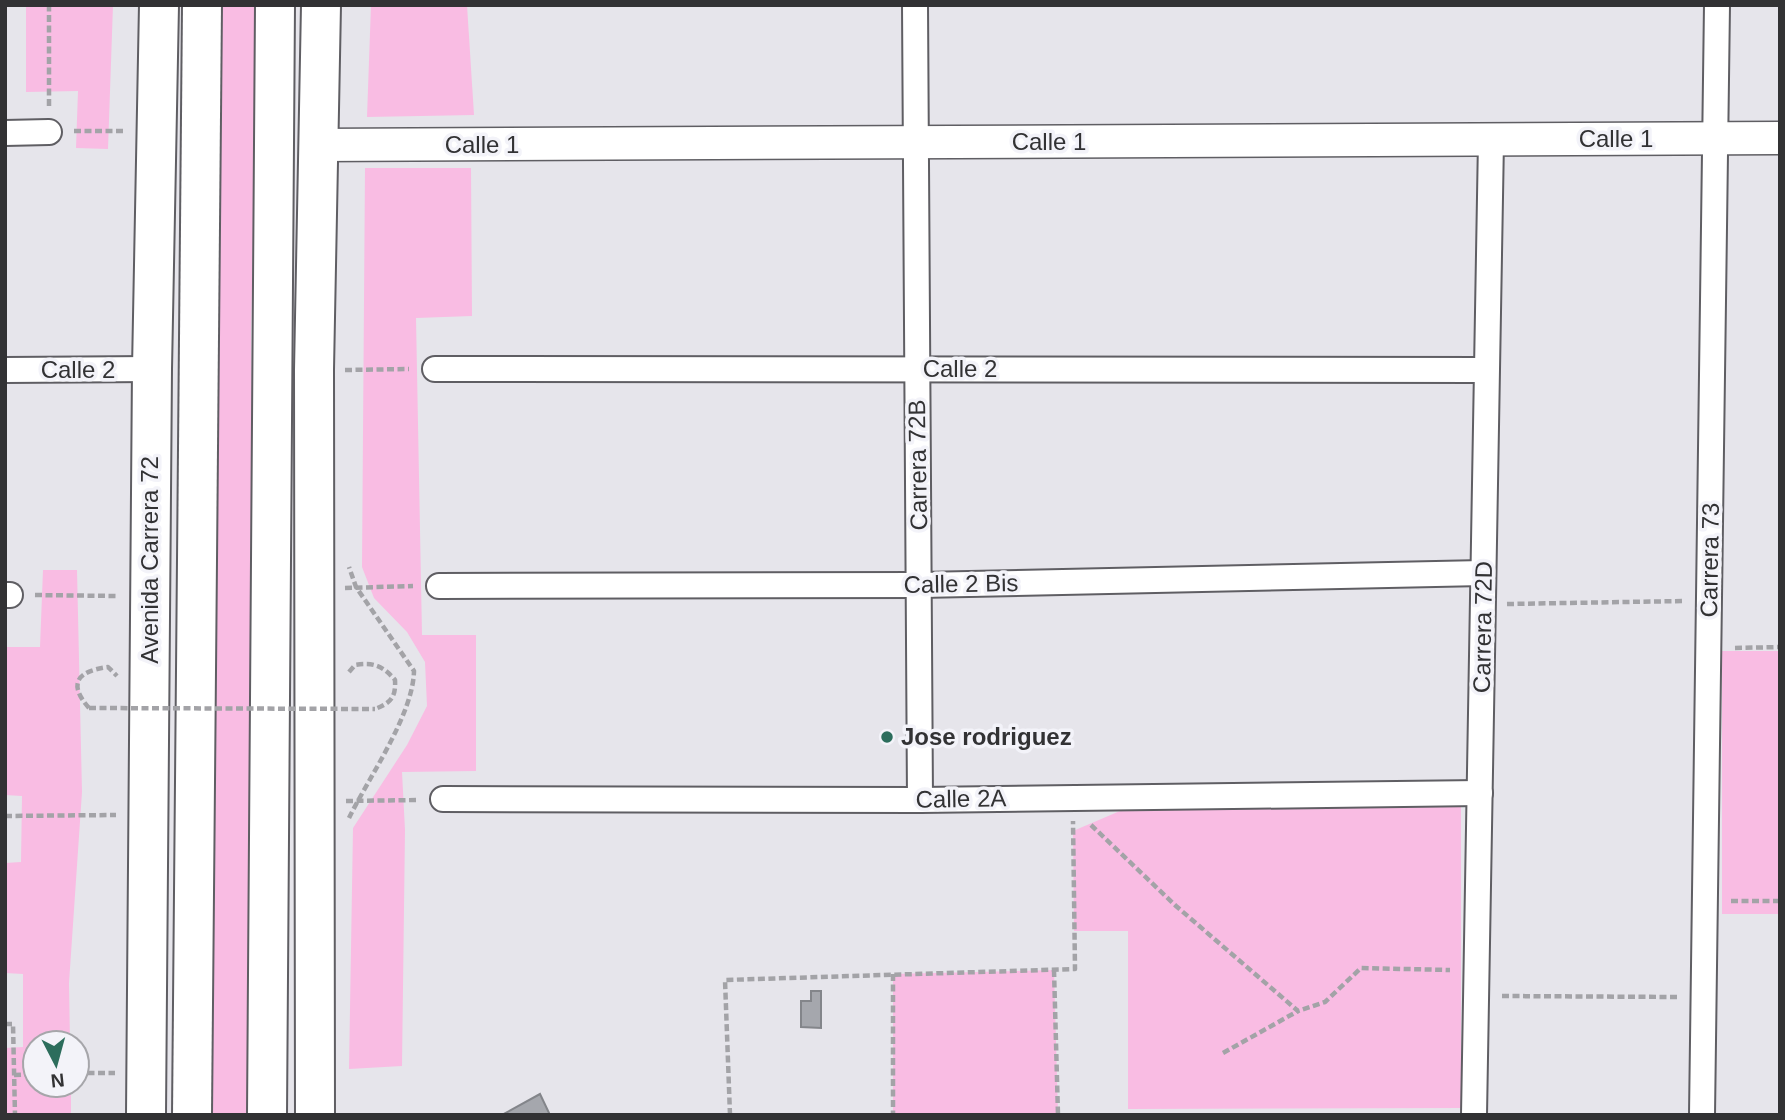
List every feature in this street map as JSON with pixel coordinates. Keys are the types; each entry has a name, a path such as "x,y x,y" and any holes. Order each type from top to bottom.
{"highway":[{"name":"Avenida Carrera 72","path":"146,1115 152,369 159,5"},
{"name":"Avenida Carrera 72","path":"192,1115 202,5"},
{"path":"267,1115 275,5"},
{"path":"315,1115 313,589 336,370 318,145 321,5"},
{"path":"147,958 193,834"}],"street":[{"name":"Carrera 72B","path":"915,5 918,142 920,800"},
{"name":"Carrera 73","path":"1702,1115 1717,5"},
{"path":"5,132 49,132"},
{"name":"Calle 1","path":"318,145 1780,138"},
{"name":"Carrera 72D","path":"1474,1115 1491,139"},
{"name":"Calle 2","path":"5,370 152,369"},
{"name":"Calle 2","path":"435,369 1485,370"},
{"name":"Calle 2 Bis","path":"439,586 919,585 1483,573"},
{"name":"Calle 2A","path":"443,799 920,800 1480,793"}],"path":[{"path":"49,5 49,132 156,131"},
{"path":"336,370 435,369"},
{"path":"347,562 356,587 414,671 414,688 404,714 347,822"},
{"path":"313,589 439,586"},
{"path":"8,594 150,597"},
{"path":"1483,604 1695,601"},
{"path":"1708,648 1780,647"},
{"path":"122,683 108,667 92,669 81,676 77,685 79,696 89,708 375,709 388,704 396,693 396,680 384,668 371,663 355,665 346,675"},
{"path":"314,802 443,799"},
{"path":"730,1115 725,980 1076,969 1073,813 1080,818"},
{"path":"5,816 148,815"},
{"path":"1088,824 1176,906 1298,1011"},
{"path":"1706,901 1780,901"},
{"path":"1223,1053 1298,1011 1325,1002 1361,968 1477,983 1704,998"},
{"path":"1054,970 1058,1115"},
{"path":"893,974 893,1115"},
{"path":"5,1024 13,1024 15,1115"},
{"path":"14,1075 21,1075"}],"shaded area":[{"path":"26,5 113,5 108,149 76,148 78,91 26,92"},
{"path":"218,5 258,5 251,333 257,873 252,1115 210,1115"},
{"path":"371,5 467,5 474,115 367,117"},
{"path":"365,168 471,168 472,316 416,318 422,635 476,635 476,771 402,772 405,830 402,1066 349,1069 353,828 407,745 427,706 425,662 407,632 374,598 362,567"},
{"path":"43,570 77,570 82,792 69,983 70,1029 23,1029 23,974 5,973 5,863 21,862 22,796 5,795 5,647 40,647"},
{"path":"1722,651 1780,651 1780,914 1722,914"},
{"path":"1461,807 1461,1108 1128,1109 1128,931 1074,931 1073,831 1127,808"},
{"path":"1054,970 1058,1115 893,1115 893,974"},
{"path":"21,1047 21,1099 71,1099 71,1115 5,1115 5,1048"}],"building":[{"path":"811,991 821,991 821,1028 801,1027 801,1001 811,1001"},
{"path":"540,1094 550,1115 502,1115"}],"place":[{"name":"Jose rodriguez","path":"887,737"}]}
